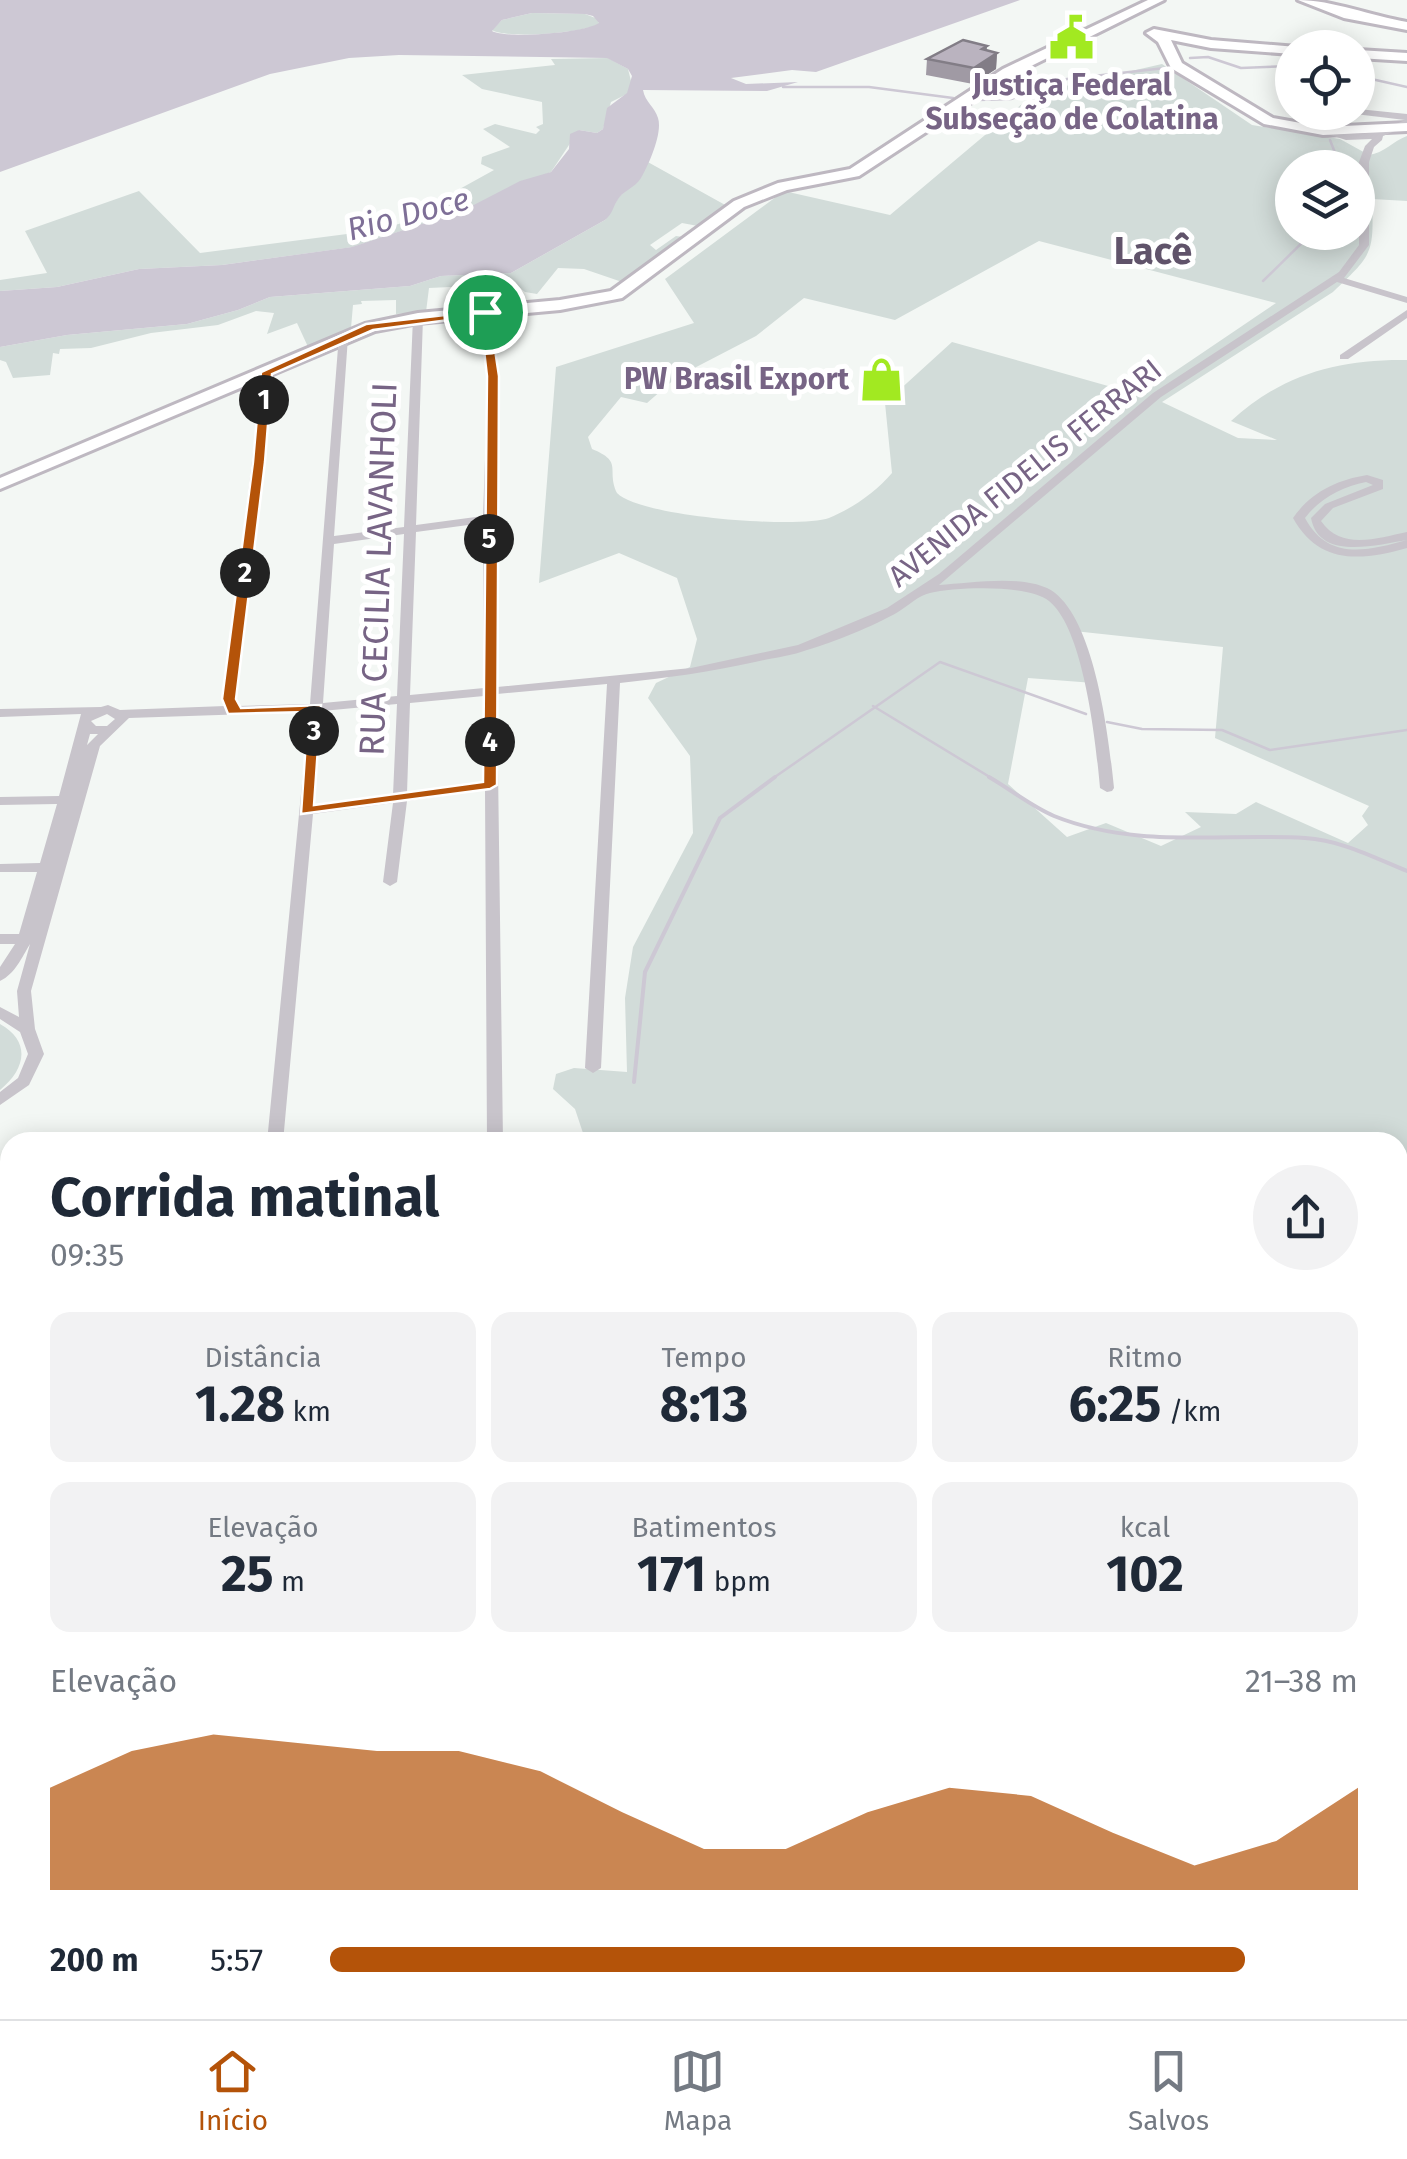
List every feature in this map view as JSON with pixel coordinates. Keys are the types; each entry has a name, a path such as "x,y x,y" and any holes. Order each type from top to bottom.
{"main road":[{"path":"0,484 370,327 616,295 739,204 770,190 854,173 987,84 1158,0"},
{"path":"1304,0 1407,27"},
{"path":"1138,10 1132,20 1164,40 1176,64 1259,117 1290,127 1323,131 1404,124"},
{"path":"1100,28 1275,49"},
{"path":"1375,55 1407,57"}],"street":[{"path":"1375,116 1404,124"},
{"path":"1368,150 1379,138 1404,124"},
{"path":"1323,131 1360,150"},
{"path":"1340,137 1379,138"},
{"name":"AVENIDA FIDELIS FERRARI","path":"28,712 100,710 121,714 316,708 614,681 725,666 802,648 866,623 926,589 1157,395 1338,279 1360,250"},
{"path":"1338,279 1407,300"},
{"path":"485,312 493,376 489,518 495,1132"},
{"path":"1344,357 1407,312"},
{"name":"RUA CECILIA LAVANHOLI","path":"390,882 400,799 418,318"},
{"path":"277,1132 316,708 343,338"},
{"path":"237,711 229,699 259,462 266,372"},
{"path":"1407,536 1376,549 1336,541 1322,532 1316,521 1329,506 1379,487 1374,479 1353,480 1304,510 1299,518 1314,541 1328,548 1357,554 1407,544"},
{"path":"327,542 489,518"},
{"path":"926,589 1040,590 1061,603 1074,626 1092,697 1107,788"},
{"path":"593,1068 614,681"},
{"path":"72,800 85,724 100,710"},
{"path":"0,713 28,712 108,730"},
{"path":"0,1100 24,1081 34,1063 35,1045 28,1029 24,991 31,939 72,800 94,746 108,730 121,723 121,714"},
{"path":"306,811 490,785"},
{"path":"0,801 72,800"},
{"path":"0,868 52,867"},
{"path":"0,939 31,939"},
{"path":"0,976 31,939"},
{"path":"0,1012 28,1029"}],"shaded area":[{"name":"Rio Doce","path":"0,0 1020,0 816,72 792,70 731,78 746,84 798,82 767,91 643,90 659,124 654,149 641,178 619,198 605,220 511,273 441,276 410,286 270,297 187,324 67,335 0,347 0,291 57,287 139,269 222,265 352,247 464,210 520,181 551,172 569,149 570,134 579,130 597,133 603,129 607,108 627,93 632,76 628,69 607,58 349,58 270,74 0,172","holes":["532,13 585,14 599,23 546,34 492,31 502,20"]},
{"path":"532,13 585,14 598,19 599,24 545,34 492,30 502,20"},
{"path":"608,58 628,69 632,85 627,94 611,102 603,129 597,133 579,130 551,172 464,210 353,247 222,265 139,269 57,287 0,291 0,280 47,273 25,231 139,191 200,253 378,230 436,213 447,196 494,170 481,164 482,157 510,147 483,129 495,124 536,134 540,130 536,127 543,124 542,102 482,89 462,75 555,65 551,59"},
{"path":"1162,64 1252,125 1340,139 1360,150 1275,150 1275,250 1369,250 1356,269 1333,292 1162,402 1238,438 1277,440 1231,421 1270,392 1313,372 1358,362 1407,360 1407,1132 583,1132 575,1109 553,1089 556,1074 574,1068 627,1072 625,998 633,947 693,833 690,756 648,698 656,683 690,667 697,639 677,578 619,553 539,583 556,367 694,323 665,279 784,191 890,215 1035,93","holes":["1039,241 1276,303 1140,395 952,342 885,403 892,473 847,509 812,521 720,519 655,509 631,501 617,493 611,462 592,449 588,437 621,397 647,403 677,377 756,336 804,298 895,320","1074,631 1223,647 1215,738 1369,806 1362,816 1368,825 1348,843 1256,802 1236,814 1185,812 1201,827 1161,846 1106,823 1067,837 1008,784 1028,678 1094,683"]},
{"path":"1407,136 1407,201 1375,199 1375,153"},
{"path":"646,161 727,206 698,226 682,223 650,245 656,250 676,236 683,237 625,283 584,269 558,268 537,294 525,292 515,284 429,288 426,312 396,314 396,300 361,301 362,304 353,305 351,328 309,349 297,323 267,334 274,313 256,311 218,325 151,333 91,348 60,349 59,354 53,353 50,375 13,378 6,362 0,360 0,347 67,335 187,324 270,297 410,286 441,276 511,273 605,220 619,197 641,177"},
{"path":"0,1024 17,1039 21,1056 15,1074 0,1090"}],"building":[{"path":"963,40 997,53 974,68 927,59"}],"waterway":[{"path":"1190,58 1208,57 1241,68 1275,67"},
{"path":"978,100 1011,99 1067,79 1165,68"},
{"path":"1375,80 1407,87"},
{"path":"783,87 869,87 953,98"},
{"path":"1330,140 1334,150"},
{"path":"1263,281 1295,250"},
{"path":"875,707 940,662 1086,714"},
{"path":"772,779 875,707"},
{"path":"875,707 993,779"},
{"path":"1107,722 1142,729 1222,730 1270,750 1407,730"},
{"path":"634,1082 645,972 720,818 775,777"},
{"path":"989,777 1054,816 1116,833 1179,838 1318,839 1358,850 1407,871"}],"place":[{"name":"Justiça Federal Subseção de Colatina","path":"1072,38"},
{"name":"PW Brasil Export","path":"882,379"}],"district":[{"name":"Lacê","path":"1153,251"}],"route":[{"path":"485,312 493,376 490,785 306,811 316,708 241,712 230,706 229,699 259,462 266,372 370,327 485,312"}]}
